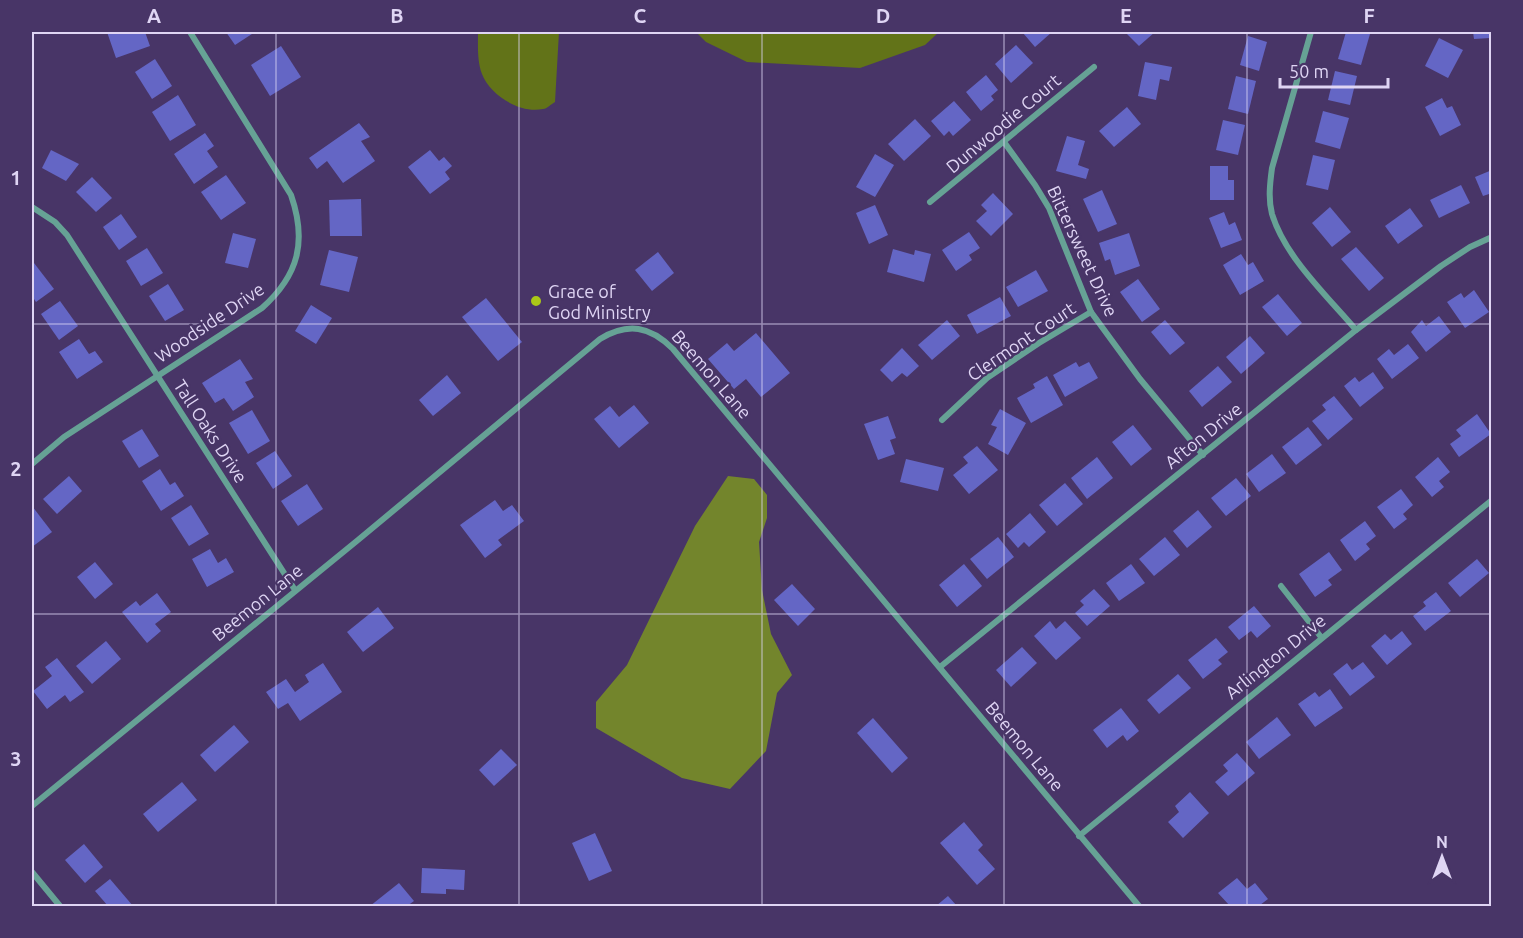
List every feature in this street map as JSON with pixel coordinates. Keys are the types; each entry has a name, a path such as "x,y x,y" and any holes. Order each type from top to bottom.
{"street":[{"name":"Woodside Drive","path":"32,464 64,437 262,308 287,281 294,265 299,248 300,231 298,213 291,195 190,32"},
{"path":"1311,32 1272,168 1269,191 1272,213 1279,232 1301,267 1356,330"},
{"name":"Dunwoodie Court","path":"930,202 1094,67"},
{"name":"Bittersweet Drive","path":"1004,142 1049,208 1091,312 1140,379 1203,455"},
{"name":"Tall Oaks Drive","path":"32,207 55,222 67,235 295,590"},
{"name":"Afton Drive","path":"940,667 1356,330 1441,266 1491,237"},
{"name":"Clermont Court","path":"942,420 987,378 1091,312"},
{"name":"Beemon Lane","path":"32,806 600,339 611,332 634,328 656,334 673,349 1139,906"},
{"name":"Arlington Drive","path":"1079,836 1491,500"},
{"path":"1281,586 1321,637"},
{"path":"32,872 60,906"}],"green space":[{"path":"478,32 559,32 555,102 544,109 534,110 516,106 499,96 486,82 480,69"},
{"path":"696,32 939,32 925,45 860,68 747,62 706,42"},
{"path":"728,476 754,479 767,495 767,518 759,542 762,590 771,634 792,675 777,693 766,751 730,789 682,778 596,728 596,702 627,665 695,526"}],"building":[{"path":"107,32 137,32 137,34 145,32 150,46 116,58"},
{"path":"226,32 255,32 235,45"},
{"path":"1052,32 1035,47 1023,33"},
{"path":"1125,32 1155,32 1139,46"},
{"path":"1346,32 1370,34 1361,65 1338,59"},
{"path":"1473,32 1490,32 1490,38 1474,39"},
{"path":"1248,36 1267,42 1259,71 1240,65"},
{"path":"1439,38 1463,50 1448,78 1425,66"},
{"path":"1016,45 1033,63 1011,83 995,64"},
{"path":"281,46 301,77 270,96 251,65"},
{"path":"155,59 172,86 152,99 135,72"},
{"path":"1145,62 1172,67 1169,81 1160,79 1156,100 1138,96"},
{"path":"1335,71 1357,76 1350,105 1328,100"},
{"path":"986,75 998,90 991,96 994,100 981,111 966,92"},
{"path":"1236,76 1256,81 1248,114 1228,109"},
{"path":"178,95 196,125 170,141 152,112"},
{"path":"1442,98 1447,108 1452,106 1461,125 1440,136 1425,107"},
{"path":"954,101 971,120 953,136 949,131 944,136 931,121"},
{"path":"1127,107 1141,124 1114,147 1099,131"},
{"path":"1323,111 1349,118 1340,149 1315,142"},
{"path":"915,119 931,136 904,161 888,144"},
{"path":"1223,120 1245,125 1238,155 1216,150"},
{"path":"359,123 370,137 361,141 375,161 343,183 327,161 317,169 309,158"},
{"path":"205,133 214,146 207,151 218,167 194,184 174,154"},
{"path":"1067,136 1085,141 1078,165 1089,169 1086,179 1056,171"},
{"path":"51,150 79,164 66,181 42,168"},
{"path":"430,150 439,161 444,157 452,166 445,172 450,179 430,194 408,167"},
{"path":"875,154 894,165 875,197 856,187"},
{"path":"1313,155 1335,160 1328,190 1306,185"},
{"path":"1210,166 1228,166 1228,180 1234,180 1234,200 1210,200"},
{"path":"1492,170 1492,193 1483,196 1475,177"},
{"path":"226,175 246,203 221,220 201,192"},
{"path":"92,177 112,198 96,212 76,192"},
{"path":"1461,185 1470,203 1439,218 1430,200"},
{"path":"1102,190 1117,224 1098,232 1083,199"},
{"path":"993,193 1013,214 991,236 976,221 987,211 981,205"},
{"path":"361,199 362,236 330,236 329,200"},
{"path":"875,205 888,235 869,244 856,213"},
{"path":"1330,207 1351,232 1332,247 1312,223"},
{"path":"1410,208 1423,226 1398,244 1385,226"},
{"path":"1224,212 1229,225 1235,222 1242,240 1221,248 1209,218"},
{"path":"121,214 137,237 119,250 103,227"},
{"path":"969,232 980,248 969,255 972,260 956,271 942,250"},
{"path":"233,233 256,239 248,268 225,263"},
{"path":"1129,233 1140,266 1115,275 1110,259 1105,261 1099,243"},
{"path":"1356,247 1384,278 1369,291 1341,259"},
{"path":"147,248 163,273 141,286 126,261"},
{"path":"893,249 914,255 915,250 931,254 924,282 887,272"},
{"path":"329,250 358,257 349,292 320,285"},
{"path":"658,252 674,273 652,291 635,270"},
{"path":"1241,254 1248,265 1253,262 1264,281 1240,295 1223,265"},
{"path":"34,263 54,289 36,302 32,296 32,265"},
{"path":"1036,270 1048,291 1018,307 1006,287"},
{"path":"1138,279 1160,309 1142,322 1120,292"},
{"path":"168,284 184,310 165,321 149,296"},
{"path":"1474,290 1489,312 1465,328 1447,302 1461,293 1464,298"},
{"path":"1278,294 1302,323 1287,336 1262,307"},
{"path":"1000,297 1011,316 977,334 967,315"},
{"name":"Grace of God Ministry","path":"486,298 522,342 498,361 462,317"},
{"path":"60,301 78,326 59,340 41,314"},
{"path":"311,305 332,318 316,344 295,331"},
{"path":"1439,316 1451,332 1426,352 1411,332 1422,320 1426,326"},
{"path":"947,320 960,336 932,360 918,345"},
{"path":"1165,320 1185,343 1170,355 1151,332"},
{"path":"756,333 790,373 761,397 746,379 734,389 708,359 727,343 734,351"},
{"path":"1250,336 1265,353 1241,374 1226,357"},
{"path":"79,339 89,354 95,351 103,362 77,379 59,352"},
{"path":"1408,344 1419,358 1392,379 1377,359 1389,349 1394,355"},
{"path":"902,348 919,366 907,377 902,373 892,382 880,370"},
{"path":"240,359 253,379 245,382 254,397 233,411 224,398 215,403 202,383"},
{"path":"1076,362 1079,367 1089,362 1098,378 1065,397 1053,375"},
{"path":"1218,366 1232,382 1202,407 1189,391"},
{"path":"1373,372 1384,388 1360,407 1344,386 1355,377 1359,382"},
{"path":"447,375 461,393 433,416 419,400"},
{"path":"1047,376 1063,405 1031,423 1017,398 1035,388 1033,384"},
{"path":"1334,396 1353,419 1328,440 1312,421 1326,410 1322,405"},
{"path":"634,405 649,423 619,448 594,419 610,406 619,417"},
{"path":"1000,409 1026,423 1008,455 988,444 997,427 991,425"},
{"path":"252,410 270,441 248,454 229,423"},
{"path":"1477,414 1491,434 1459,457 1450,444 1461,436 1456,430"},
{"path":"888,416 896,438 890,440 895,454 878,460 864,424"},
{"path":"1133,425 1152,449 1131,466 1112,442"},
{"path":"1308,427 1322,445 1296,465 1282,447"},
{"path":"142,429 159,456 139,468 122,441"},
{"path":"977,446 998,470 969,494 953,475 968,463 963,457"},
{"path":"275,451 292,476 273,489 256,463"},
{"path":"1272,454 1286,473 1259,492 1246,474"},
{"path":"1097,457 1113,478 1087,499 1071,478"},
{"path":"1438,457 1450,472 1439,481 1444,487 1432,497 1415,477"},
{"path":"906,459 944,468 938,491 900,482"},
{"path":"160,469 170,485 175,482 184,496 161,511 142,481"},
{"path":"69,476 82,491 57,514 43,499"},
{"path":"1236,478 1251,496 1226,516 1211,498"},
{"path":"1065,483 1083,504 1057,526 1039,505"},
{"path":"307,484 323,509 298,526 281,501"},
{"path":"1401,489 1413,505 1403,514 1407,519 1394,529 1377,507"},
{"path":"495,500 503,511 512,505 524,521 498,540 502,545 485,558 460,525"},
{"path":"191,505 209,534 189,546 171,518"},
{"path":"32,506 52,532 32,547"},
{"path":"1198,510 1212,527 1187,548 1173,531"},
{"path":"1030,513 1046,532 1029,547 1024,542 1018,548 1006,534"},
{"path":"1365,521 1376,536 1366,544 1370,549 1355,561 1340,540"},
{"path":"998,537 1014,557 987,579 970,559"},
{"path":"1165,537 1180,555 1154,576 1139,559"},
{"path":"210,549 218,563 226,558 234,572 207,587 192,559"},
{"path":"1329,552 1342,570 1328,580 1332,585 1315,597 1299,574"},
{"path":"1477,559 1489,573 1460,597 1448,583"},
{"path":"95,562 113,584 95,599 77,577"},
{"path":"964,564 982,586 957,607 939,585"},
{"path":"1131,564 1145,583 1119,601 1106,583"},
{"path":"792,584 815,609 798,626 774,600"},
{"path":"1094,589 1110,606 1087,626 1075,613 1084,605 1080,601"},
{"path":"1436,592 1451,611 1425,631 1413,616 1426,606 1423,602"},
{"path":"157,593 171,612 155,624 161,631 147,643 122,612 136,601 140,606"},
{"path":"1254,606 1271,626 1257,638 1251,631 1239,640 1228,627"},
{"path":"378,607 394,628 363,652 347,632"},
{"path":"1050,621 1056,629 1065,621 1081,638 1056,660 1034,636"},
{"path":"1402,631 1412,644 1387,665 1371,646 1385,634 1391,640"},
{"path":"1216,638 1228,652 1218,660 1222,664 1203,679 1188,660"},
{"path":"106,641 121,659 92,684 76,666"},
{"path":"1022,647 1037,663 1011,687 996,670"},
{"path":"57,658 84,692 70,702 65,695 47,709 33,691 52,676 45,667"},
{"path":"1363,662 1375,677 1350,696 1333,674 1347,663 1352,670"},
{"path":"323,663 342,692 300,721 288,703 278,709 266,692 286,679 295,692 309,682 305,675"},
{"path":"1178,674 1191,688 1159,714 1147,700"},
{"path":"1330,689 1343,708 1315,727 1298,704 1315,692 1319,697"},
{"path":"1121,708 1139,731 1127,741 1123,735 1107,748 1093,730"},
{"path":"1277,717 1291,735 1259,759 1246,742"},
{"path":"873,718 908,758 892,773 857,733"},
{"path":"234,725 249,742 215,772 200,755"},
{"path":"501,749 517,765 494,786 479,770"},
{"path":"1237,753 1255,773 1228,796 1215,782 1228,771 1223,765"},
{"path":"182,782 197,800 158,832 143,814"},
{"path":"1190,792 1209,813 1183,838 1168,822 1179,812 1175,806"},
{"path":"964,822 983,845 978,850 995,869 977,885 940,843"},
{"path":"595,833 612,871 589,881 572,843"},
{"path":"84,844 103,867 85,883 65,860"},
{"path":"422,868 465,870 464,890 446,889 446,894 421,893"},
{"path":"1237,878 1247,889 1255,883 1268,899 1261,906 1230,906 1218,893"},
{"path":"110,879 133,906 108,906 95,891"},
{"path":"399,883 414,901 407,906 370,906"},
{"path":"948,896 957,906 936,906"}],"place":[{"name":"Grace of God Ministry","path":"536,301"}]}
